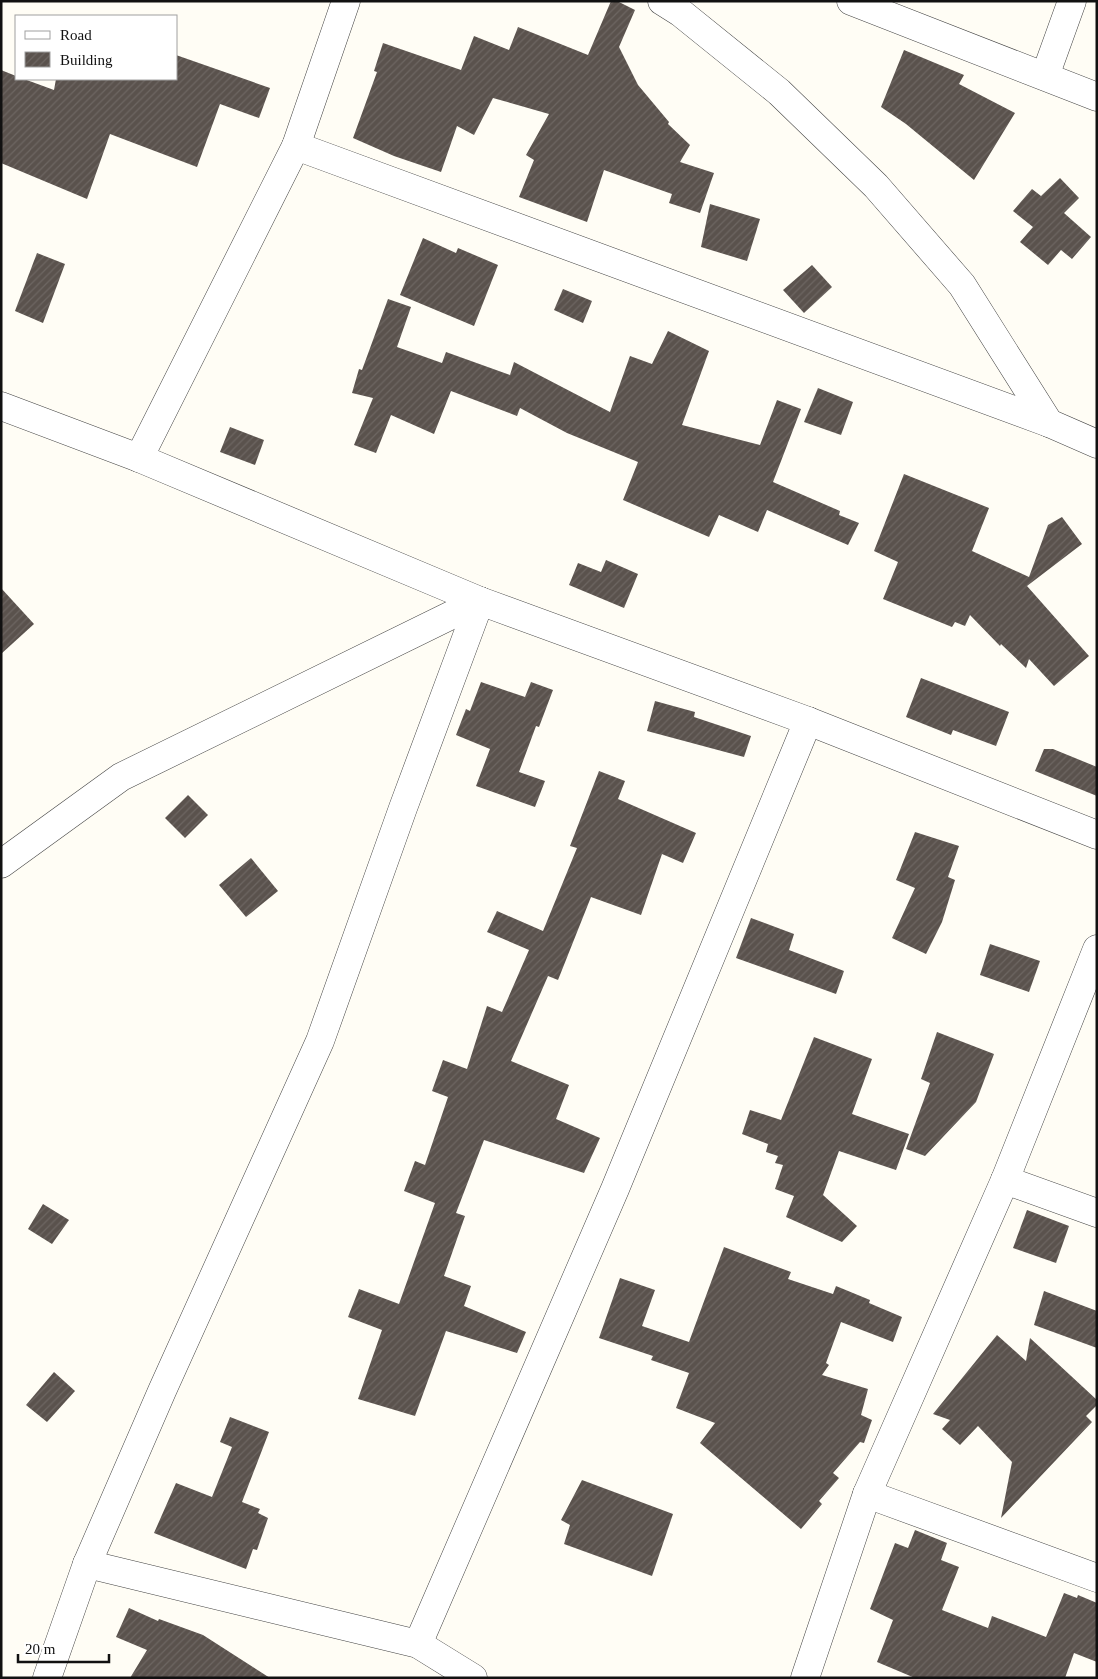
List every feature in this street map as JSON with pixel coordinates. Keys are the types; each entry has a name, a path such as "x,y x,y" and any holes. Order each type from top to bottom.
{"street":[{"path":"139,458 296,146 346,1"},
{"path":"852,1 1097,97"},
{"path":"1045,76 1072,1"},
{"path":"676,5 780,92 876,186 962,285 1049,423"},
{"path":"296,146 1049,423 1097,444"},
{"path":"1,406 139,458 480,601 808,721 1097,835"},
{"path":"1,864 122,777 480,601"},
{"path":"47,1678 87,1564 166,1382 320,1041 403,808 480,601"},
{"path":"418,1644 615,1189 808,721"},
{"path":"805,1678 867,1494 1005,1180 1097,949"},
{"path":"1005,1180 1097,1213"},
{"path":"867,1494 1097,1578"},
{"path":"87,1564 418,1644 473,1678"}],"building":[{"path":"611,1 617,1 635,10 619,47 638,85 669,122 668,124 690,145 680,162 714,173 700,213 669,203 672,194 604,170 587,222 519,197 534,160 526,155 549,114 493,98 474,135 457,126 441,172 394,156 353,138 377,72 374,71 383,43 461,70 474,36 509,50 518,27 588,55"},
{"path":"904,50 964,75 959,84 1015,113 974,180 906,124 881,107"},
{"path":"178,56 270,88 259,118 220,104 197,167 110,134 87,199 1,163 1,70 15,76 15,80 27,80 54,90 56,80 178,80"},
{"path":"1060,178 1079,198 1064,213 1091,237 1072,259 1061,250 1048,265 1020,242 1033,227 1013,211 1032,189 1041,196"},
{"path":"710,204 760,219 747,261 701,247"},
{"path":"423,238 456,253 458,248 498,265 474,326 400,295"},
{"path":"37,253 65,264 43,323 15,311"},
{"path":"812,265 832,287 804,313 783,290"},
{"path":"563,289 592,301 583,323 554,310"},
{"path":"388,299 411,307 397,347 442,363 446,352 510,375 514,362 610,412 630,356 652,364 668,331 709,351 682,425 760,445 777,400 801,409 773,482 840,511 839,515 859,523 848,545 767,510 758,532 719,515 709,537 623,500 638,462 567,433 520,408 517,416 451,391 434,434 391,415 376,453 354,445 373,398 352,393 359,369 362,370"},
{"path":"818,388 853,402 841,435 804,422"},
{"path":"230,427 264,440 255,465 220,452"},
{"path":"904,474 989,508 972,551 1029,577 1048,525 1062,517 1082,544 1027,586 1089,656 1054,686 1029,659 1026,668 1001,644 1000,646 970,615 965,626 955,622 952,627 883,599 898,562 874,551"},
{"path":"606,560 638,574 624,608 569,585 578,563 601,572"},
{"path":"1,588 34,624 1,654"},
{"path":"921,678 1009,712 996,746 953,730 951,735 906,717"},
{"path":"481,682 525,697 531,682 553,690 539,727 536,726 519,772 545,781 535,807 476,786 490,749 456,735 466,709 470,711"},
{"path":"655,701 695,712 694,717 751,736 744,757 647,731"},
{"path":"1044,749 1053,749 1097,767 1097,796 1035,771"},
{"path":"599,771 625,781 618,799 696,833 683,863 662,854 641,915 591,897 558,980 548,976 511,1061 569,1085 556,1119 600,1138 584,1173 484,1140 456,1213 465,1216 444,1276 471,1286 464,1306 526,1332 517,1353 446,1331 415,1416 358,1399 382,1330 348,1317 359,1289 399,1304 435,1203 404,1191 415,1161 425,1165 448,1097 432,1091 443,1060 467,1069 487,1006 502,1012 529,950 487,932 497,911 543,931 577,848 570,846"},
{"path":"188,795 208,815 185,838 165,818"},
{"path":"915,832 959,846 948,877 955,880 942,922 926,954 892,938 915,888 896,880"},
{"path":"251,858 278,891 246,917 219,885"},
{"path":"751,918 794,934 789,950 844,971 836,994 736,958"},
{"path":"990,944 1040,961 1029,992 980,975"},
{"path":"937,1032 994,1054 976,1102 925,1156 906,1149 930,1083 921,1079"},
{"path":"814,1037 872,1059 852,1114 909,1134 896,1170 839,1151 823,1195 857,1226 842,1242 786,1217 794,1196 775,1189 783,1165 775,1163 778,1156 766,1152 768,1144 742,1134 750,1110 781,1120"},
{"path":"43,1204 69,1220 52,1244 28,1229"},
{"path":"1027,1210 1069,1226 1056,1263 1013,1248"},
{"path":"724,1247 791,1272 788,1279 833,1294 836,1286 870,1300 869,1303 902,1317 893,1342 841,1322 826,1363 829,1365 822,1375 868,1389 861,1415 872,1420 864,1443 860,1442 833,1473 839,1478 819,1501 822,1504 801,1529 700,1443 715,1423 676,1408 689,1373 651,1360 653,1356 599,1338 620,1278 655,1290 642,1326 689,1342"},
{"path":"1044,1291 1097,1311 1097,1348 1034,1325"},
{"path":"997,1335 1026,1361 1030,1338 1097,1400 1097,1405 1086,1416 1092,1422 1001,1518 1012,1462 978,1426 960,1445 942,1429 950,1420 933,1414"},
{"path":"54,1372 75,1391 47,1422 26,1405"},
{"path":"230,1417 269,1432 242,1502 260,1509 258,1513 268,1518 257,1550 253,1549 246,1569 154,1533 176,1483 212,1497 232,1447 220,1442"},
{"path":"582,1480 673,1514 652,1576 564,1544 570,1525 561,1520"},
{"path":"915,1530 947,1543 941,1560 959,1567 942,1610 988,1628 992,1616 1046,1637 1064,1593 1077,1598 1078,1595 1097,1603 1097,1662 1074,1653 1065,1678 915,1678 877,1662 893,1620 870,1609 895,1543 908,1548"},
{"path":"129,1608 158,1621 159,1619 203,1635 270,1678 130,1678 147,1650 116,1637"}]}
